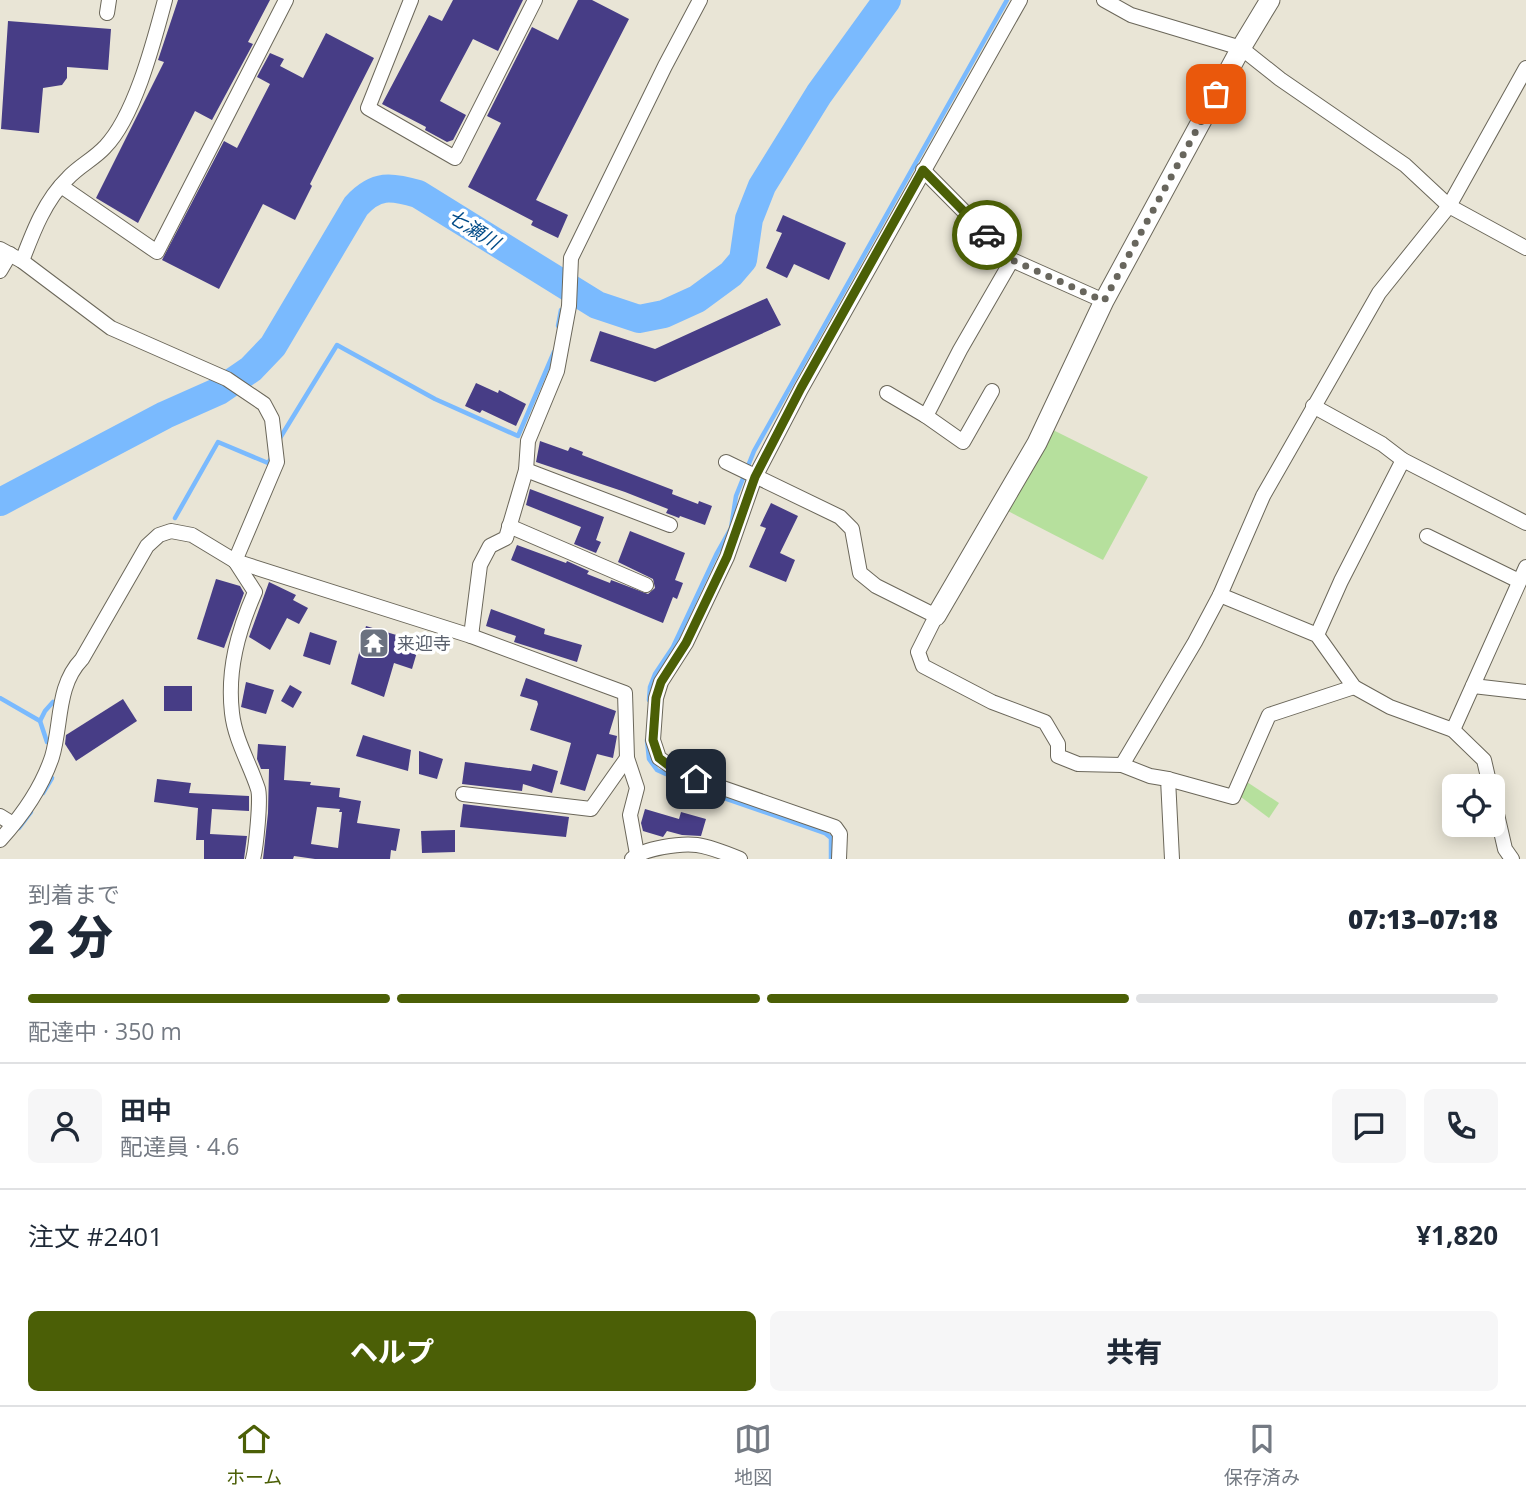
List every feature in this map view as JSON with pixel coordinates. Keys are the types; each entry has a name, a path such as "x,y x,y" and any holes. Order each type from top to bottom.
{"street":[{"path":"0,271 66,179 106,147 122,122 150,58 165,0"},
{"path":"61,186 157,252 285,0"},
{"path":"411,0 368,108 455,158 535,0"},
{"path":"471,636 480,565 490,546 506,538 526,470 528,441 557,371 569,306 571,258 665,66 701,0"},
{"path":"839,859 840,834 835,827 696,779 672,768 659,758 653,740 656,698 661,682 686,643 727,557 752,475 1020,0"},
{"path":"1104,0 1131,15 1241,48 1280,79 1405,165 1449,206 1526,248"},
{"path":"1270,0 1241,48 1104,301 1037,443 936,616 918,652 923,666 992,702 1045,722 1058,744 1058,756 1079,764 1122,765 1150,776 1233,797 1269,715 1354,687"},
{"path":"1122,765 1195,642 1220,595 1263,496 1378,293 1449,206 1526,68"},
{"path":"923,170 1012,260 1104,301"},
{"path":"11,255 111,328 227,379 264,404 272,419 277,462 235,561"},
{"path":"926,416 1012,260"},
{"path":"887,393 962,442 992,391"},
{"path":"1313,406 1382,444 1403,460 1526,523"},
{"path":"1317,635 1341,581 1403,460"},
{"path":"726,461 841,517 852,529 860,573 876,586 936,616"},
{"path":"526,470 670,525"},
{"path":"509,526 646,584"},
{"path":"0,840 27,806 46,772 53,754 65,686 74,668 82,659 147,546 159,535 172,531 192,535 235,561 471,636 625,693 627,758 638,788 631,816 635,857 662,848 697,845 740,859"},
{"path":"1427,536 1524,572 1453,730"},
{"path":"235,561 255,592 233,652 232,713 240,745 259,792 253,859"},
{"path":"1220,595 1317,635 1354,687 1390,706 1453,730 1484,760 1487,774"},
{"path":"1472,686 1526,692"},
{"path":"463,794 591,809 627,758"},
{"path":"1168,779 1172,859"},
{"path":"0,816 13,824"},
{"path":"1502,837 1505,849 1512,859"}],"green space":[{"path":"1053,430 1148,477 1103,560 1008,511"},
{"path":"1247,782 1279,803 1269,818 1241,797"}],"building":[{"path":"178,0 270,0 248,42 253,44 212,120 195,111 138,223 96,198 164,62 158,60"},
{"path":"453,0 523,0 498,51 473,39 440,101 466,115 453,140 447,142 425,130 426,127 382,104 429,15 442,21"},
{"path":"578,0 592,0 629,19 536,200 568,215 558,238 531,225 533,221 468,187 501,123 487,116 532,27 558,40"},
{"path":"8,21 111,29 108,70 67,67 67,78 62,85 43,88 39,133 1,129"},
{"path":"326,33 374,58 310,184 312,186 295,220 263,204 219,289 162,260 224,141 237,148 270,84 257,77 270,53 284,59 280,66 303,78"},
{"path":"783,215 846,243 829,280 794,264 787,278 766,268 782,233 776,231"},
{"path":"767,298 781,325 655,382 590,361 600,331 655,349"},
{"path":"476,383 498,393 499,390 526,404 516,426 482,410 480,413 465,406"},
{"path":"540,441 568,451 570,447 583,452 582,455 673,490 672,494 698,504 699,501 712,506 705,525 666,513 668,509 625,492 536,462"},
{"path":"530,489 604,517 596,540 601,542 596,553 574,544 581,527 526,505"},
{"path":"771,503 798,516 780,553 795,560 786,582 749,567 766,528 760,526"},
{"path":"630,531 685,553 675,580 683,583 677,599 673,597 663,623 511,560 517,545 566,563 567,561 589,571 587,574 610,583 611,580 648,594 655,588 653,579 618,562"},
{"path":"216,579 240,586 244,593 224,648 197,639"},
{"path":"269,582 296,595 293,600 308,608 299,624 287,618 270,650 249,637"},
{"path":"491,609 545,629 544,634 582,645 577,662 514,642 516,636 486,626"},
{"path":"366,626 420,642 412,669 394,663 384,697 351,684"},
{"path":"310,632 337,641 330,665 303,656"},
{"path":"526,678 616,711 609,734 617,736 613,758 597,754 585,791 560,784 571,743 530,730 538,704 537,701 520,696"},
{"path":"246,682 274,690 266,714 241,707"},
{"path":"290,685 302,692 293,708 281,701"},
{"path":"164,686 192,686 192,711 164,711"},
{"path":"123,699 137,721 76,761 65,744 66,735"},
{"path":"363,735 411,750 408,771 356,756"},
{"path":"258,744 286,746 284,780 340,788 339,797 361,801 357,823 400,829 396,851 391,850 390,859 315,859 294,856 293,859 263,859 269,769 261,769 257,759","holes":["317,807 340,809 339,812 342,812 338,848 311,844"]},
{"path":"419,751 443,759 437,779 419,774"},
{"path":"465,762 531,771 533,764 558,771 552,793 523,784 522,791 462,784"},
{"path":"157,779 191,783 189,793 249,796 249,811 212,809 210,834 247,836 244,859 204,859 204,840 196,840 198,808 154,802"},
{"path":"463,804 569,817 566,837 460,827"},
{"path":"645,809 679,819 681,812 706,819 701,836 667,831 663,837 643,831 641,823"},
{"path":"455,830 455,852 422,853 421,831"}],"waterway":[{"name":"七瀬川","path":"0,502 165,415 219,391 251,369 273,346 356,206 377,190 392,188 418,194 597,305 639,319 664,314 697,299 731,274 743,260 749,219 762,186 819,94 887,0"},
{"path":"649,700 655,674 673,647 731,528 736,496 754,451 1007,0"},
{"path":"558,326 561,310"},
{"path":"280,438 337,345 435,399 518,436 554,352"},
{"path":"175,518 218,442 268,463 270,460"},
{"path":"0,698 40,721 53,702"},
{"path":"40,721 47,742"},
{"path":"647,740 649,759 657,770 704,791 825,833 831,838 831,859"},
{"path":"43,793 52,778"},
{"path":"19,828 31,812"}],"way so far":[{"path":"987,235 1012,260 1104,301 1216,94"}],"place":[{"name":"来迎寺","path":"374,643"}],"route":[{"path":"696,779 672,768 659,758 653,740 656,698 661,682 686,643 727,557 755,477 801,388 923,170 987,235"}]}
